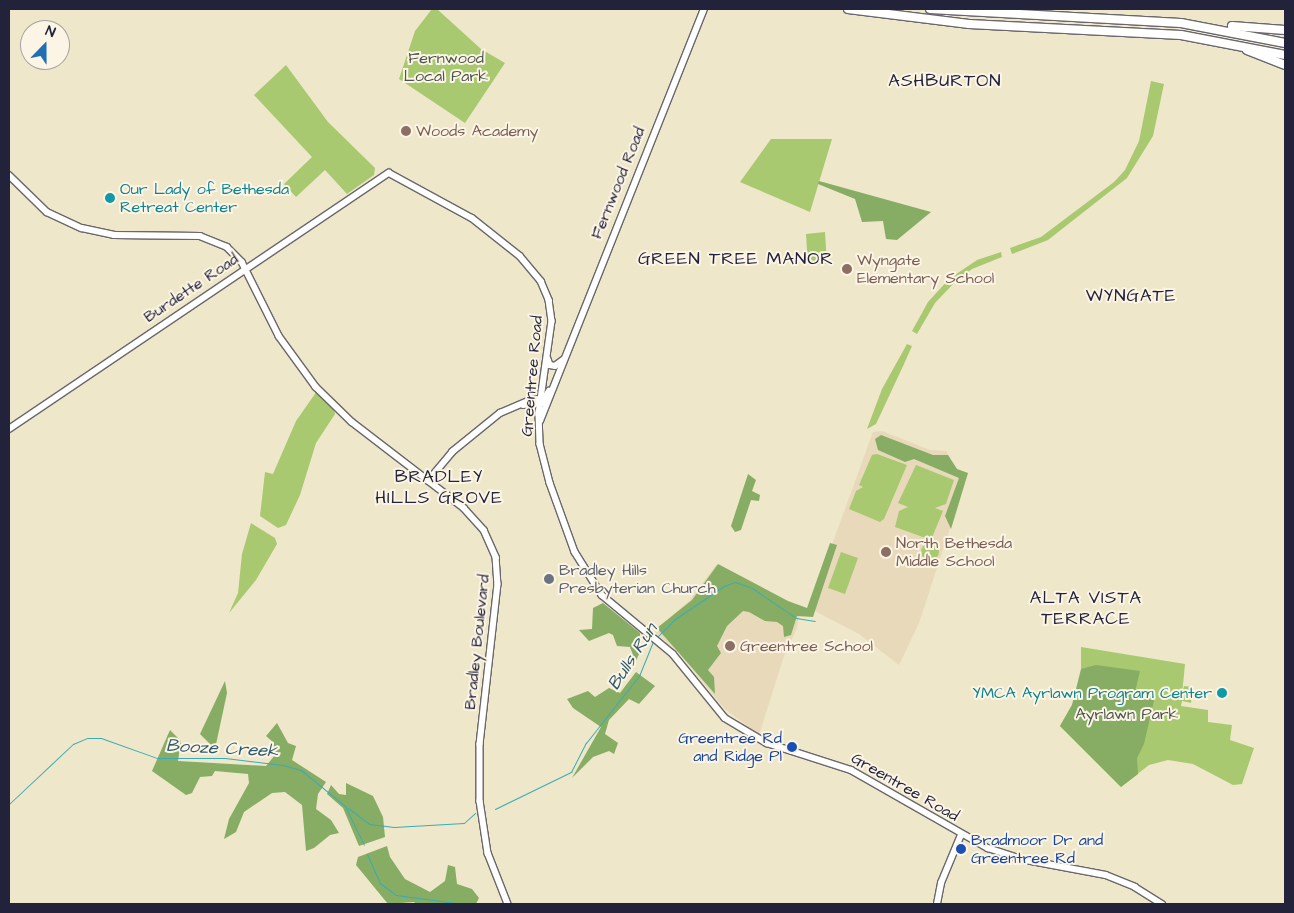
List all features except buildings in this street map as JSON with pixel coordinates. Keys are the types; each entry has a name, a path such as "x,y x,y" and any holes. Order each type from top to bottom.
{"highway":[{"path":"848,9 969,24 1200,37 1285,55"},
{"path":"930,9 1285,30"},
{"path":"1151,21 1222,29 1285,43"},
{"path":"1200,37 1245,49 1285,65"}],"street":[{"name":"Fernwood Road","path":"539,422 550,400 563,360 704,9"},
{"name":"Burdette Road","path":"9,429 389,173"},
{"name":"Greentree Road","path":"389,173 472,218 535,272 545,288 551,306 548,358 539,422 540,444 550,483 583,568 607,601 656,639 678,659 716,708 746,733 783,749 845,767 961,835 1014,857 1106,875 1135,887 1162,904"},
{"name":"Bradley Boulevard","path":"9,175 47,212 76,226 114,235 210,238 230,249 246,268 279,336 316,387 352,422 478,521 490,540 497,562 498,590 478,782 486,846 508,904"},
{"path":"548,358 552,365 563,360"},
{"name":"Fernwood Road","path":"541,402 547,396 560,369"},
{"path":"428,481 468,438 500,414 520,404 550,400"},
{"path":"937,904 941,882 961,835"}],"shaded area":[{"name":"North Bethesda Middle School","path":"882,431 930,450 946,451 957,469 968,473 919,623 899,665 859,634 809,608 873,432"},
{"name":"Greentree School","path":"716,565 800,610 797,628 784,656 759,735 724,708 678,652 654,631 689,601"}],"green space":[{"name":"Fernwood Local Park","path":"432,9 437,9 481,49 505,63 465,123 399,79 415,31"},
{"path":"286,65 328,122 375,168 374,175 347,194 325,170 296,197 284,184 312,157 254,95"},
{"path":"1151,81 1164,84 1153,136 1127,178 1048,240 1012,254 1010,248 1041,237 1114,182 1125,170 1139,141"},
{"path":"771,139 832,139 810,212 740,182"},
{"path":"819,181 931,212 897,240 886,239 883,221 862,222 855,199 818,184"},
{"path":"825,232 827,264 808,265 806,234"},
{"path":"1001,252 1002,257 972,269 955,282 935,303 917,334 912,331 928,302 949,279 977,260"},
{"path":"907,344 912,346 876,424 867,429 882,389"},
{"path":"317,391 334,409 335,414 316,443 300,495 286,525 278,528 260,516 265,472 273,474 296,421"},
{"path":"881,435 933,455 948,455 957,469 968,473 951,529 945,516 959,478 914,459 905,462 878,450 875,439"},
{"path":"877,454 907,465 884,519 880,522 849,509 856,491 863,487 859,485 872,455"},
{"path":"916,465 954,480 946,504 935,508 943,511 931,540 895,527 899,511 908,507 898,503"},
{"path":"748,474 756,480 752,491 760,495 759,501 751,500 741,530 735,532 731,526"},
{"path":"251,523 275,538 277,544 256,580 229,613 238,593 242,554"},
{"path":"830,543 837,545 813,617 797,616 791,635 784,637 783,626 777,622 765,621 749,612 743,611 727,626 717,646 721,653 708,670 714,677 715,694 657,628 692,600 718,564 788,601 807,608"},
{"path":"930,543 937,545 939,552 937,559 930,561 923,559 921,552 923,545"},
{"path":"841,552 858,558 845,594 828,588"},
{"path":"603,603 640,633 640,652 630,673 621,668 633,655 630,647 617,646 613,635 609,633 589,641 579,630 592,629 593,608"},
{"name":"Ayrlawn Park","path":"1081,647 1185,664 1182,695 1184,686 1193,687 1191,703 1182,701 1181,706 1208,710 1208,722 1232,725 1230,740 1254,748 1242,784 1233,785 1193,764 1168,760 1149,765 1121,787 1060,726 1072,705 1081,679"},
{"path":"1096,665 1140,671 1135,692 1155,696 1144,744 1137,758 1138,774 1121,787 1060,726 1072,705 1081,669"},
{"path":"636,672 655,686 639,704 629,699 609,720 605,734 618,743 614,754 609,751 593,757 572,778 601,727 573,708 567,699 588,691 595,697 609,688 620,693"},
{"path":"225,681 227,693 215,749 200,734"},
{"path":"277,723 288,743 296,746 292,760 326,782 318,794 316,809 331,820 339,833 330,835 314,848 306,851 302,805 285,792 272,793 244,812 236,832 224,839 229,819 249,783 248,774 215,771 212,776 200,777 192,793 186,795 152,771 170,730 181,741 178,761 266,766 275,755 273,742 266,736"},
{"path":"346,783 373,796 383,817 385,837 359,846 343,808 327,794 331,785 339,794 346,795"},
{"path":"387,846 390,857 405,879 430,892 445,881 448,865 455,867 457,884 472,889 479,898 476,904 416,904 414,902 388,904 356,865 358,857"}],"waterway":[{"name":"Bulls Run","path":"657,637 675,619 724,586 735,582 752,588 796,618 815,621"},
{"name":"Bulls Run","path":"495,809 571,772 586,743 639,676 653,642"},
{"name":"Booze Creek","path":"9,804 73,744 87,738 101,738 157,758 225,758 283,765 301,770 345,806 364,845"},
{"name":"Bulls Run","path":"348,808 369,824 394,827 464,823 475,813"},
{"name":"Booze Creek","path":"367,854 380,883 396,895 463,904"}],"place":[{"name":"Woods Academy","path":"406,131"},
{"name":"Our Lady of Bethesda Retreat Center","path":"110,198"},
{"name":"Wyngate Elementary School","path":"847,269"},
{"name":"North Bethesda Middle School","path":"886,552"},
{"name":"Bradley Hills Presbyterian Church","path":"549,579"},
{"name":"Greentree School","path":"730,646"},
{"name":"YMCA Ayrlawn Program Center","path":"1222,693"},
{"name":"Greentree Rd and Ridge Pl","path":"792,747"},
{"name":"Bradmoor Dr and Greentree Rd","path":"961,849"}],"district":[{"name":"ASHBURTON","path":"945,81"},
{"name":"GREEN TREE MANOR","path":"736,259"},
{"name":"WYNGATE","path":"1131,296"},
{"name":"BRADLEY HILLS GROVE","path":"439,488"},
{"name":"ALTA VISTA TERRACE","path":"1086,609"}]}
